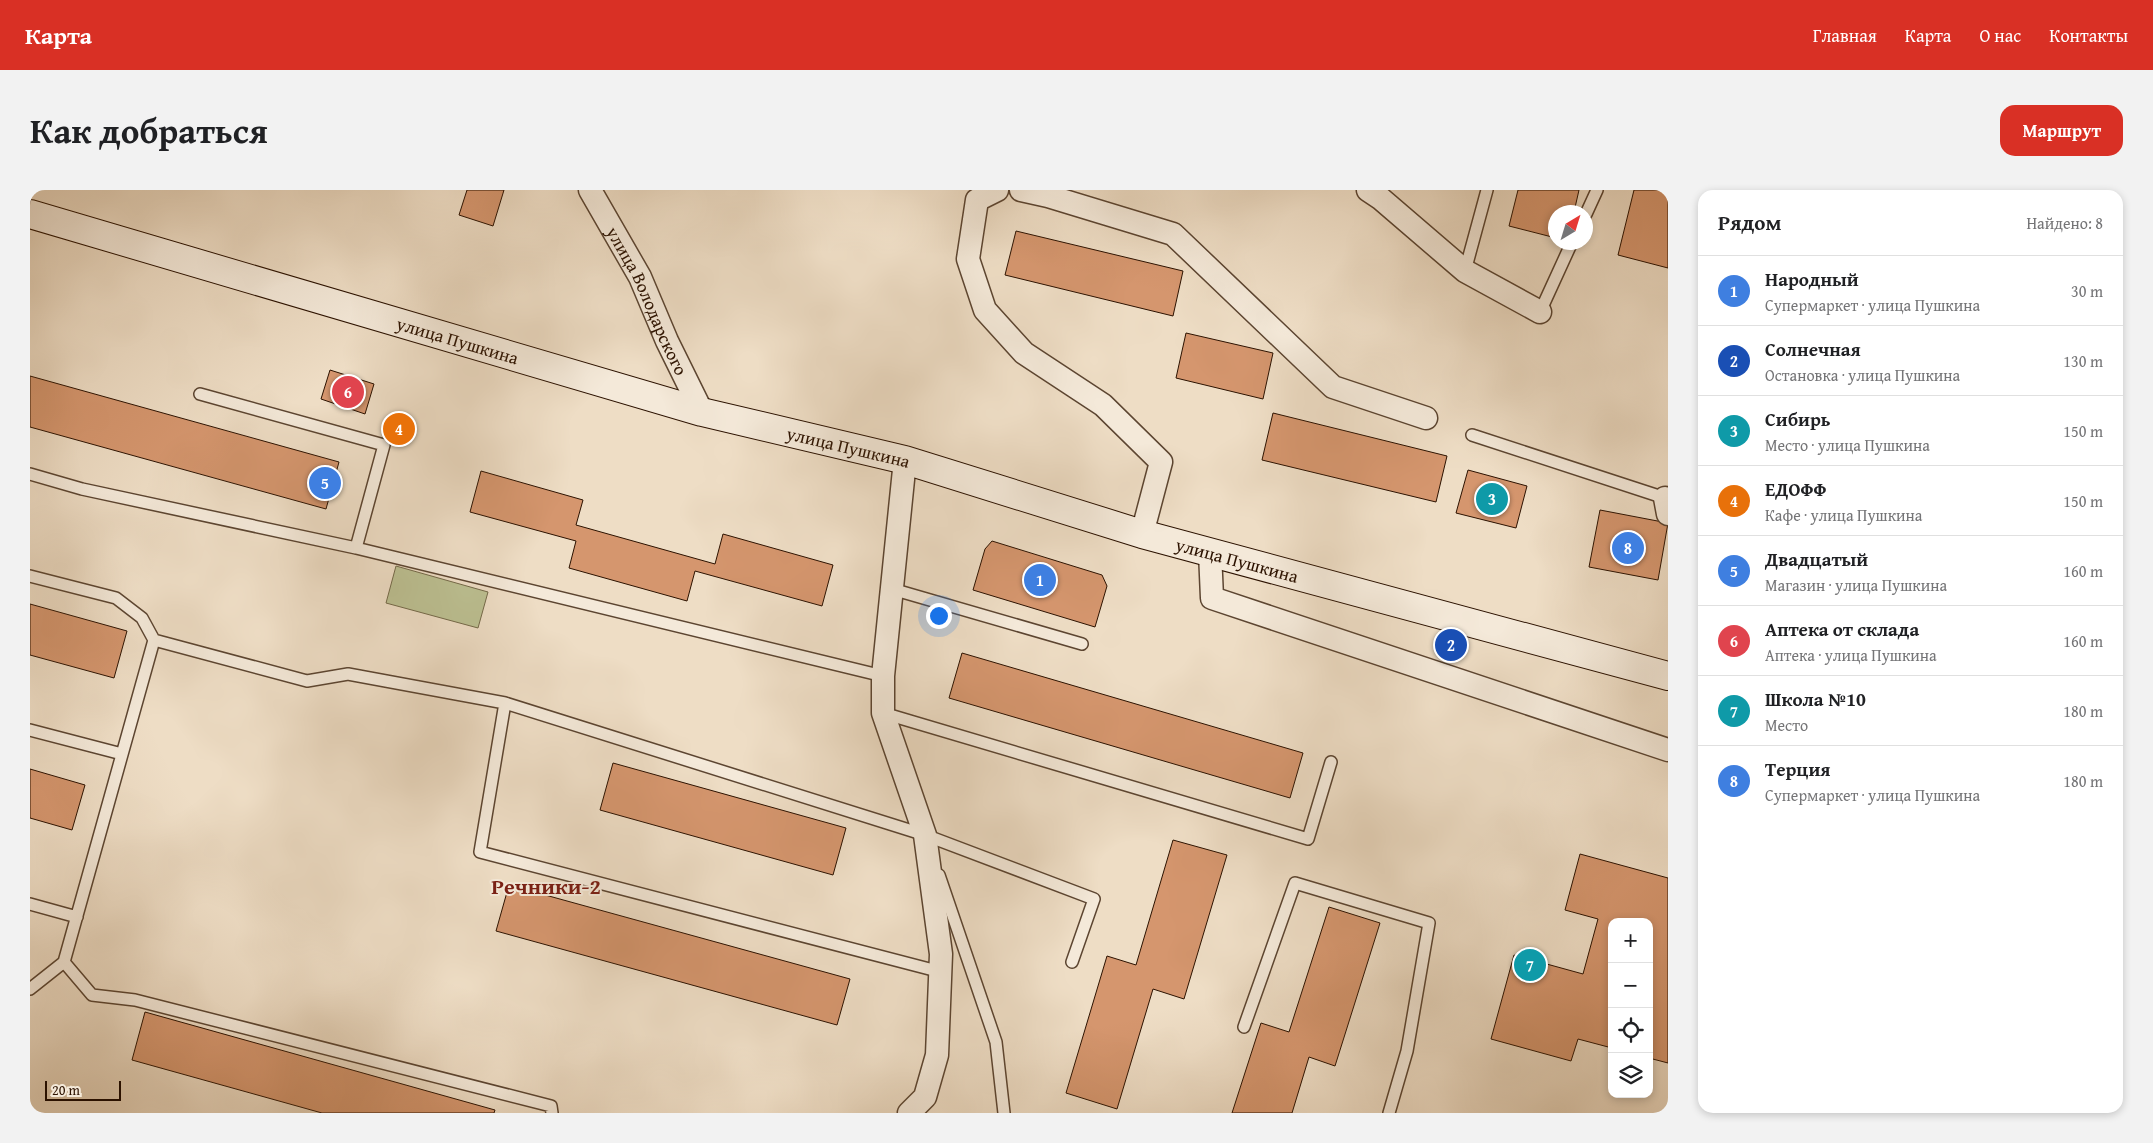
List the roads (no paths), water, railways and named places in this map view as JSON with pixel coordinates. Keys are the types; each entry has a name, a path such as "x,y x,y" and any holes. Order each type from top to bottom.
{"main road":[{"name":"улица Пушкина","path":"30,214 702,412 905,460 1043,501 1142,534 1668,676"}],"street":[{"name":"улица Володарского","path":"590,190 640,278 702,412"},
{"path":"997,190 977,200 968,259 985,310 1024,353 1103,405 1161,462 1142,534"},
{"path":"1021,190 1048,196 1173,234 1333,387 1426,418"},
{"path":"1377,193 1465,271 1540,312"},
{"path":"905,460 883,676 882,713 926,835 941,954 938,1055 925,1097 909,1113"},
{"path":"1210,552 1212,598 1668,750"}],"lane":[{"path":"1465,271 1487,190"},
{"path":"1590,205 1597,190"},
{"path":"1540,312 1568,250"},
{"path":"200,394 384,445 356,548"},
{"path":"1472,434 1667,506"},
{"path":"30,474 82,488 356,548 883,676"},
{"path":"30,576 116,598 142,618 154,640 64,962 30,989"},
{"path":"892,589 1082,644"},
{"path":"154,640 306,681 348,674 505,703 926,835 1094,899 1072,962"},
{"path":"505,703 480,852 941,972"},
{"path":"882,713 1308,839 1331,762"},
{"path":"30,730 122,754"},
{"path":"926,835 996,1042 1004,1113"},
{"path":"1244,1027 1295,883 1429,923 1407,1051 1389,1113"},
{"path":"30,904 77,917"},
{"path":"64,962 92,995 135,1000 532,1101 551,1106 552,1113"}],"place":[{"name":"Аптека от склада","path":"348,392"},
{"name":"ЕДОФФ","path":"399,429"},
{"name":"Двадцатый","path":"325,483"},
{"name":"Сибирь","path":"1492,499"},
{"name":"Терция","path":"1628,548"},
{"name":"Народный","path":"1040,580"},
{"name":"Солнечная","path":"1451,645"},
{"name":"Школа №10","path":"1530,965"}],"district":[{"name":"Речники-2","path":"546,886"}]}
